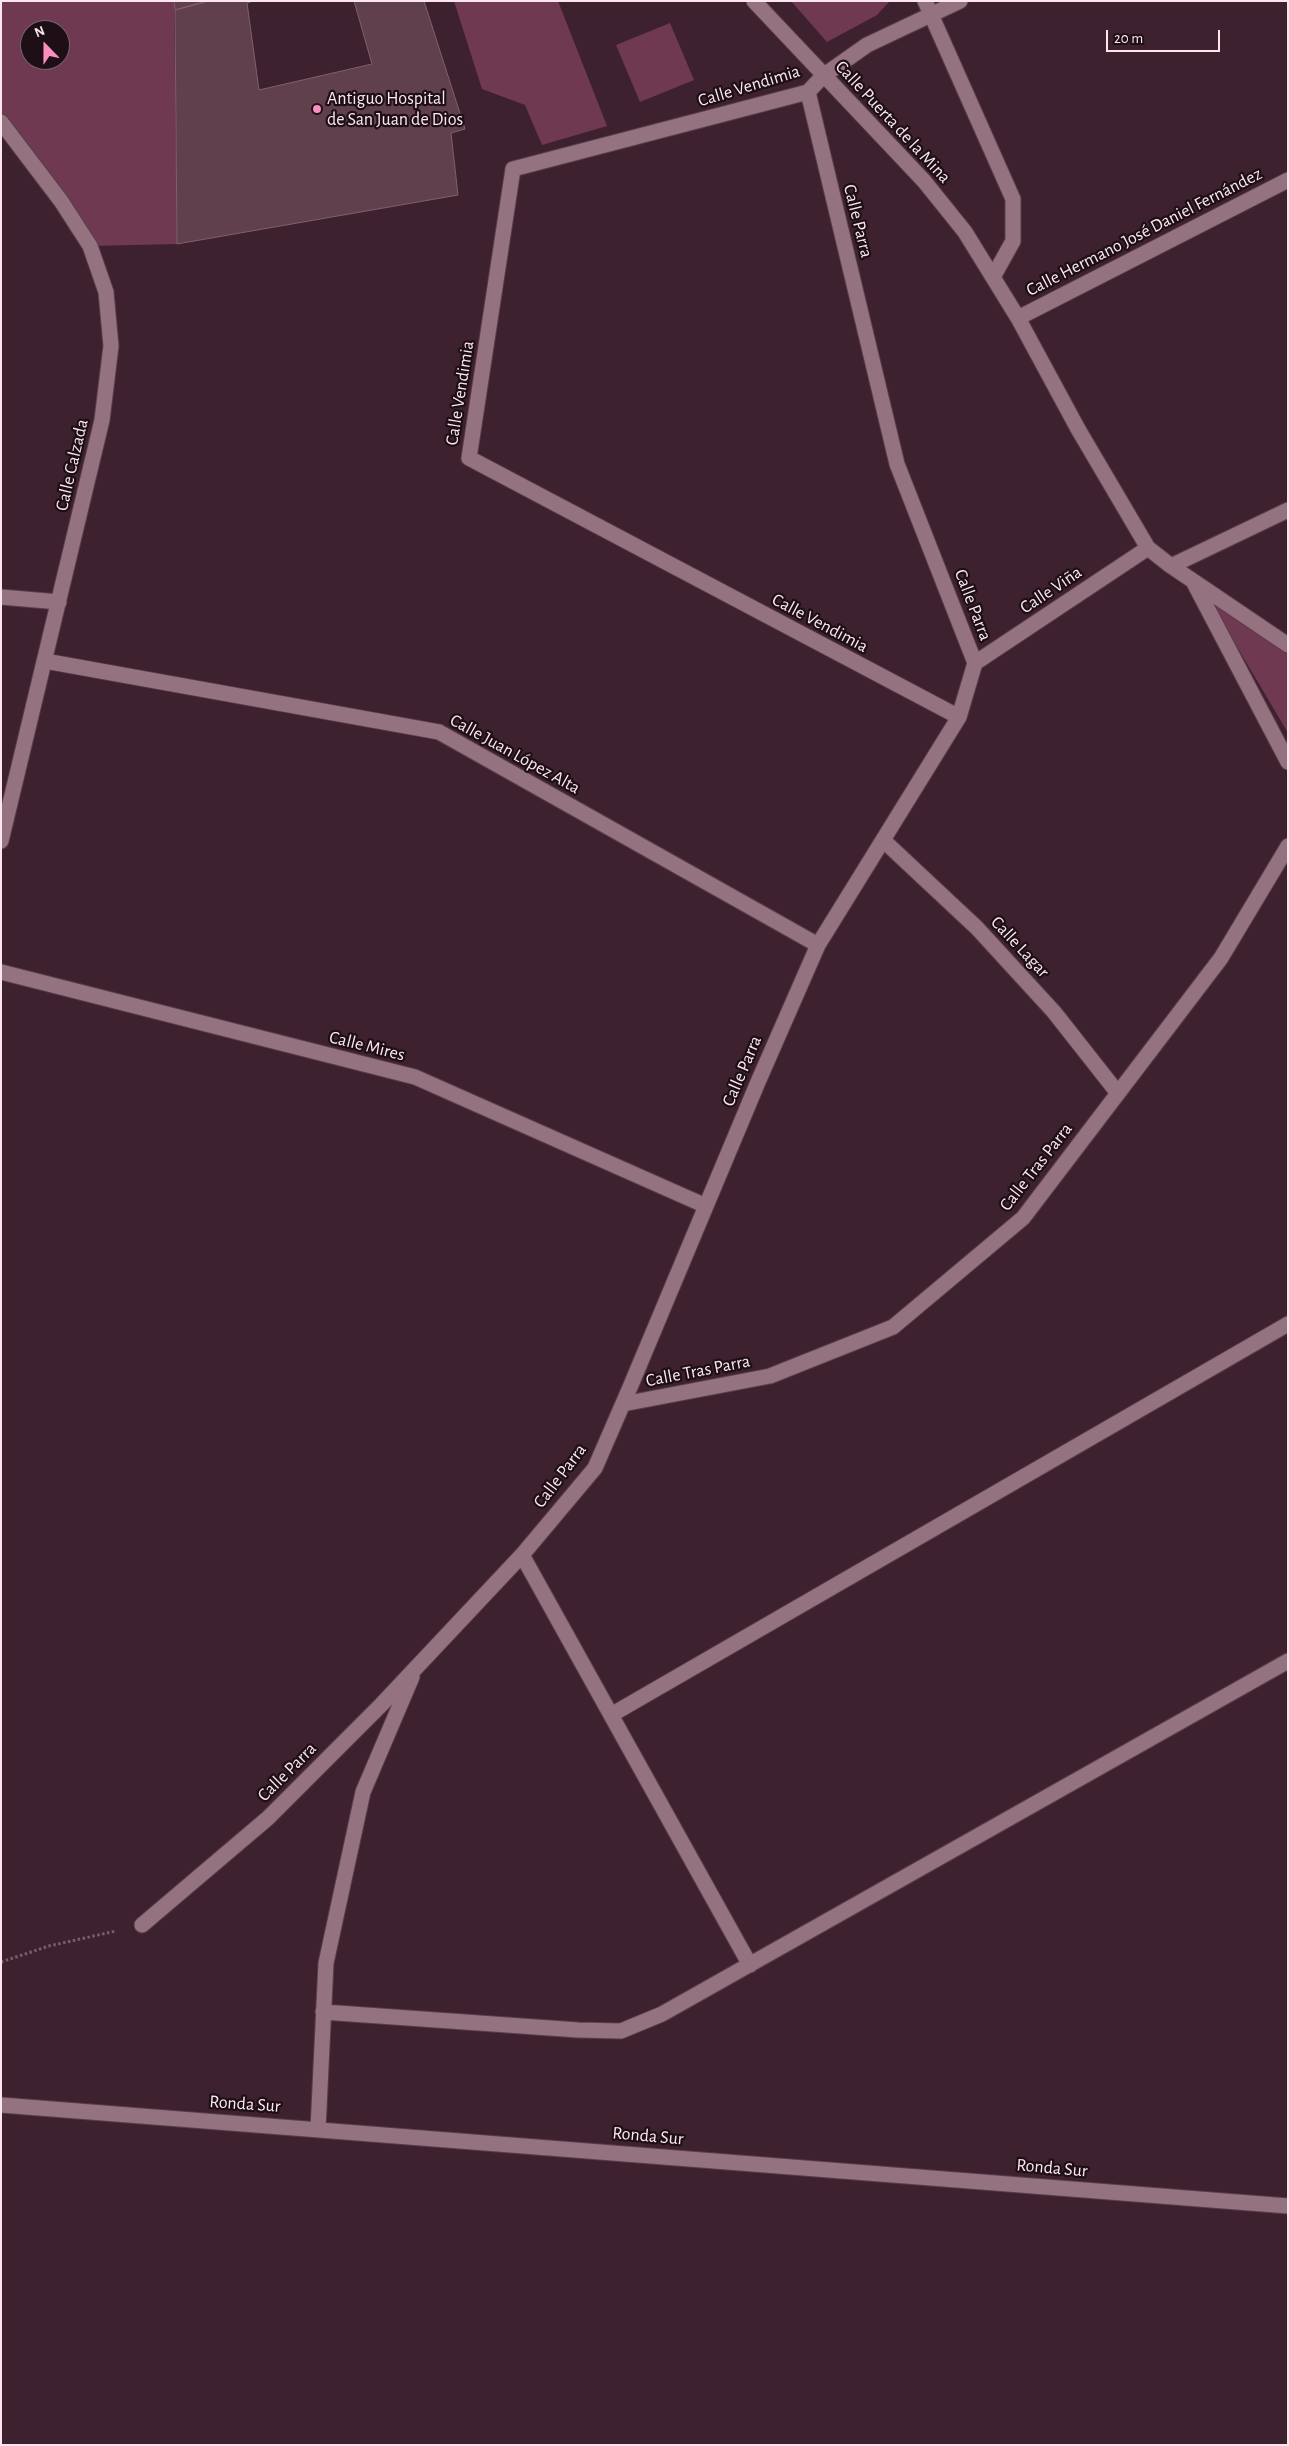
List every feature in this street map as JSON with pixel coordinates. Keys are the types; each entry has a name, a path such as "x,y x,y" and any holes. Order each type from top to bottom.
{"street":[{"name":"Calle Puerta de la Mina","path":"754,1 793,40 823,76 924,181 965,232 1018,318 1078,429 1148,548"},
{"name":"Calle Vendimia","path":"959,717 470,458 513,169 808,92 823,76 867,45 928,8 960,1"},
{"path":"928,8 1012,199 1013,241 993,277"},
{"name":"Calle Parra","path":"142,1925 268,1818 416,1669 522,1556 594,1468 818,945 959,717 975,663 897,464 808,92"},
{"name":"Calle Calzada","path":"1,122 61,201 90,246 106,292 112,346 102,420 1,841"},
{"name":"Calle Hermano José Daniel Fernández","path":"1018,318 1288,180"},
{"path":"1171,566 1288,510"},
{"path":"1148,548 1171,566 1288,645"},
{"name":"Calle Viña","path":"975,663 1148,548"},
{"path":"1192,580 1288,762"},
{"path":"1,597 59,602"},
{"name":"Calle Juan López Alta","path":"45,661 439,732 818,945"},
{"name":"Calle Lagar","path":"883,840 977,928 1054,1012 1117,1092"},
{"name":"Calle Tras Parra","path":"623,1404 770,1376 893,1326 1023,1218 1117,1092 1221,958 1288,846"},
{"name":"Calle Mires","path":"1,972 414,1077 706,1206"},
{"path":"611,1715 1288,1324"},
{"path":"522,1556 750,1965"},
{"path":"323,2012 578,2030 621,2031 662,2014 1288,1661"},
{"path":"318,2129 326,1963 363,1792 416,1669"},
{"name":"Ronda Sur","path":"3,2104 1288,2206"}],"path":[{"path":"1,1962 49,1946 142,1925"}],"shaded area":[{"path":"1,1 174,1 177,244 90,246 1,122"},
{"path":"454,1 558,1 607,126 542,145 525,105 482,89"},
{"path":"791,1 890,1 877,15 827,42"},
{"path":"670,23 694,80 640,102 616,45"},
{"path":"1192,580 1288,645 1288,733 1230,635"}],"building":[{"path":"174,1 208,1 175,10"},
{"name":"Antiguo Hospital de San Juan de Dios","path":"208,1 253,1 247,3 259,90 372,64 354,1 424,1 465,129 451,133 458,195 177,244 175,10"}],"place":[{"name":"Antiguo Hospital de San Juan de Dios","path":"317,109"}]}
